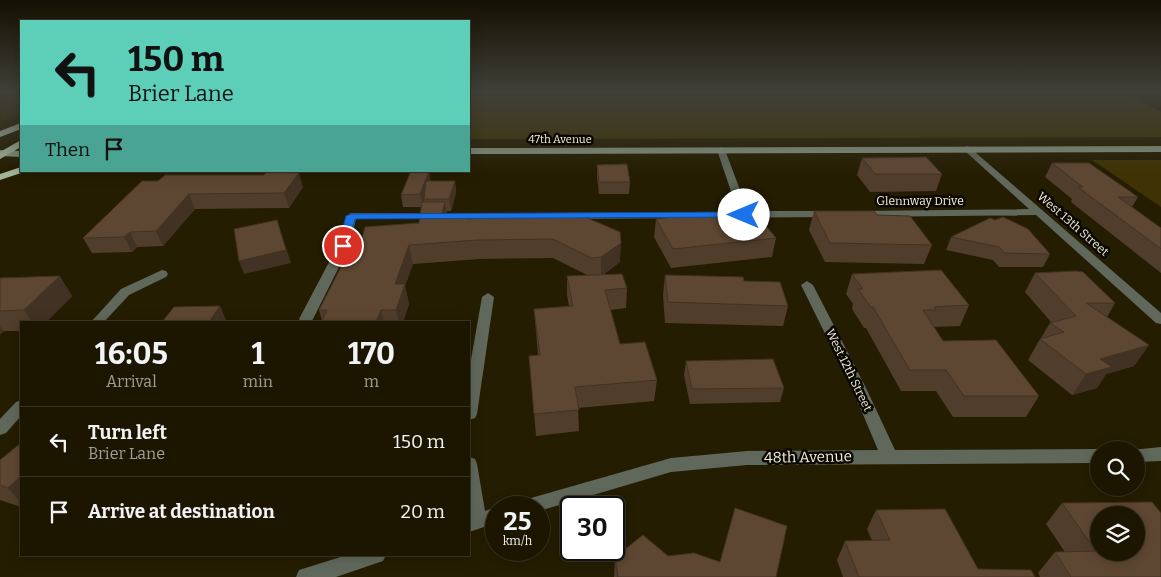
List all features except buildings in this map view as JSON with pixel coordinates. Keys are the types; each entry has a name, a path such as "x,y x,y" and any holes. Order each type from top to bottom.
{"main road":[{"path":"0,134 20,126"},
{"path":"1,154 20,144"},
{"name":"47th Avenue","path":"470,151 1161,149"},
{"path":"1,154 20,154"},
{"path":"0,178 20,170"}],"street":[{"name":"West 13th Street","path":"968,149 1161,320"},
{"path":"721,150 744,215"},
{"name":"Glennway Drive","path":"550,216 1039,212"},
{"path":"306,319 343,246 351,216 530,216"},
{"path":"98,321 125,292 162,274"},
{"name":"West 12th Street","path":"807,284 858,386 889,456"},
{"path":"470,408 488,297"},
{"path":"0,429 20,407"},
{"path":"1145,455 1161,454"},
{"name":"48th Avenue","path":"550,501 671,466 747,458 1090,456"},
{"path":"470,478 473,522 485,518"},
{"path":"306,577 373,556"}],"shaded area":[{"path":"470,119 1161,119 1161,137 470,139"},
{"path":"1092,160 1161,160 1161,207"}],"route":[{"path":"343,246 351,216 744,215"}]}
